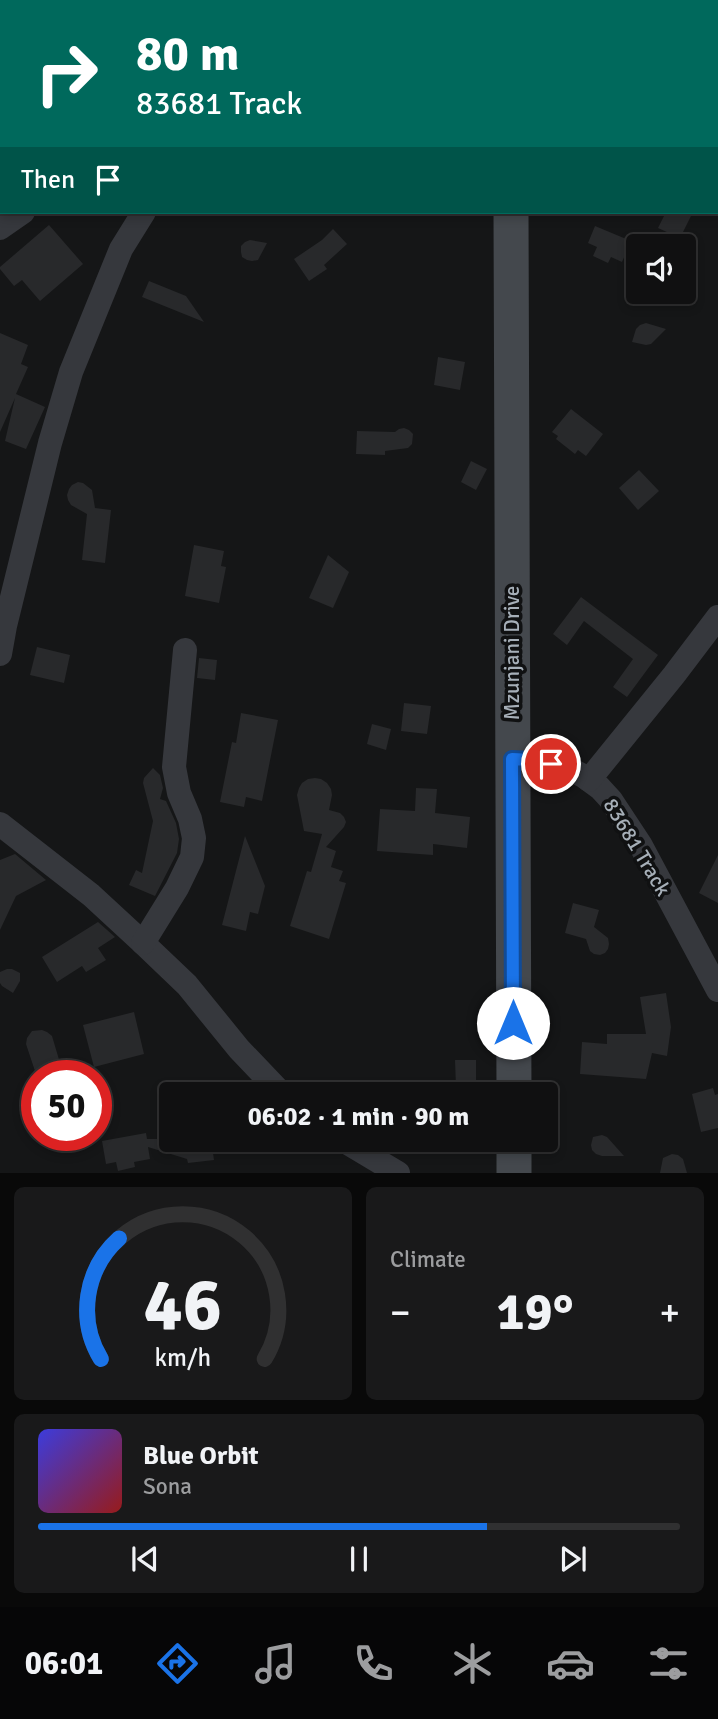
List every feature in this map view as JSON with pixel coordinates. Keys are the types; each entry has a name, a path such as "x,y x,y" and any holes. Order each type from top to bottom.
{"main road":[{"name":"Mzunjani Drive","path":"511,214 514,1082"},
{"path":"514,1152 514,1173"}],"street":[{"path":"0,228 20,214"},
{"path":"0,654 50,443 71,372 121,249 143,214"},
{"path":"589,780 718,617"},
{"path":"143,943 177,888 192,857 194,838 190,819 179,793 174,767 184,650"},
{"name":"83681 Track","path":"512,759 533,760 572,770 600,788 611,800 640,844 717,984"},
{"path":"0,824 91,895 143,943 187,985 239,1049 271,1082"},
{"path":"363,1152 398,1173"}],"building":[{"path":"665,214 692,214 682,234 671,234 658,228"},
{"path":"49,225 83,264 40,301 22,280 14,286 0,267"},
{"path":"595,226 626,239 626,253 622,262 611,257 608,263 593,256 597,247 588,243"},
{"path":"333,229 347,244 324,265 327,269 309,281 294,259"},
{"path":"250,240 267,243 258,260 242,257 241,246"},
{"path":"149,281 186,296 204,322 142,297"},
{"path":"646,323 666,329 651,344 632,342 636,329"},
{"path":"0,333 28,345 21,364 28,367 16,394 45,407 26,449 5,441 15,398 0,432"},
{"path":"438,357 465,362 460,390 434,385"},
{"path":"571,409 603,434 586,456 578,450 575,454 556,439 558,436 552,432"},
{"path":"404,428 413,434 412,444 408,448 385,451 385,455 356,454 357,431 395,432"},
{"path":"471,461 487,469 476,490 461,482"},
{"path":"639,470 659,491 638,510 619,488"},
{"path":"78,482 92,490 95,508 111,510 105,563 82,560 87,514 71,505 67,495 72,485"},
{"path":"194,545 224,551 221,566 226,567 219,603 185,596"},
{"path":"328,555 349,572 333,608 309,598"},
{"path":"581,597 658,655 627,697 613,687 633,659 584,621 567,645 553,634"},
{"path":"37,647 70,655 64,683 30,675"},
{"path":"199,658 217,660 215,680 197,678"},
{"path":"404,703 431,706 427,734 401,731"},
{"path":"241,713 278,720 262,801 246,797 244,807 220,802"},
{"path":"372,724 391,729 386,750 367,744"},
{"path":"153,768 160,775 163,788 160,799 166,801 176,823 179,839 177,853 155,896 129,885 136,870 142,873 153,821 143,783"},
{"path":"315,778 327,783 331,789 329,810 340,813 346,822 326,847 336,851 331,867 343,871 339,881 346,883 329,939 290,926 322,834 304,831 297,795 302,783"},
{"path":"416,788 437,789 435,813 470,817 467,848 433,844 433,855 377,851 380,809 415,811"},
{"path":"245,836 265,886 258,914 250,912 246,931 222,925"},
{"path":"15,854 46,880 16,896 0,930 0,860"},
{"path":"718,855 718,903 699,893"},
{"path":"573,903 599,910 594,927 608,938 608,949 605,953 594,954 590,951 586,939 565,933"},
{"path":"98,922 115,937 98,948 106,960 86,972 82,966 57,982 42,957"},
{"path":"7,969 20,973 20,981 13,993 0,983 0,972"},
{"path":"666,993 671,1027 667,1056 652,1053 646,1079 580,1074 582,1042 607,1044 607,1034 646,1034 640,997"},
{"path":"134,1012 144,1054 112,1062 112,1060 92,1060 83,1025"},
{"path":"42,1030 52,1036 59,1060 31,1060 26,1044 32,1031"},
{"path":"455,1060 476,1060 476,1082 456,1082"},
{"path":"713,1088 715,1095 718,1094 718,1128 701,1132 692,1094"},
{"path":"146,1133 147,1139 159,1139 159,1150 148,1147 150,1159 134,1162 135,1167 118,1171 116,1162 106,1164 104,1151 112,1151 112,1139"},
{"path":"602,1135 624,1156 596,1154 591,1145 593,1137"},
{"path":"164,1152 213,1152 214,1160 188,1163 187,1159"},
{"path":"672,1154 683,1159 687,1173 660,1173 663,1158"}],"route":[{"path":"513,1023 512,759 551,764"}]}
